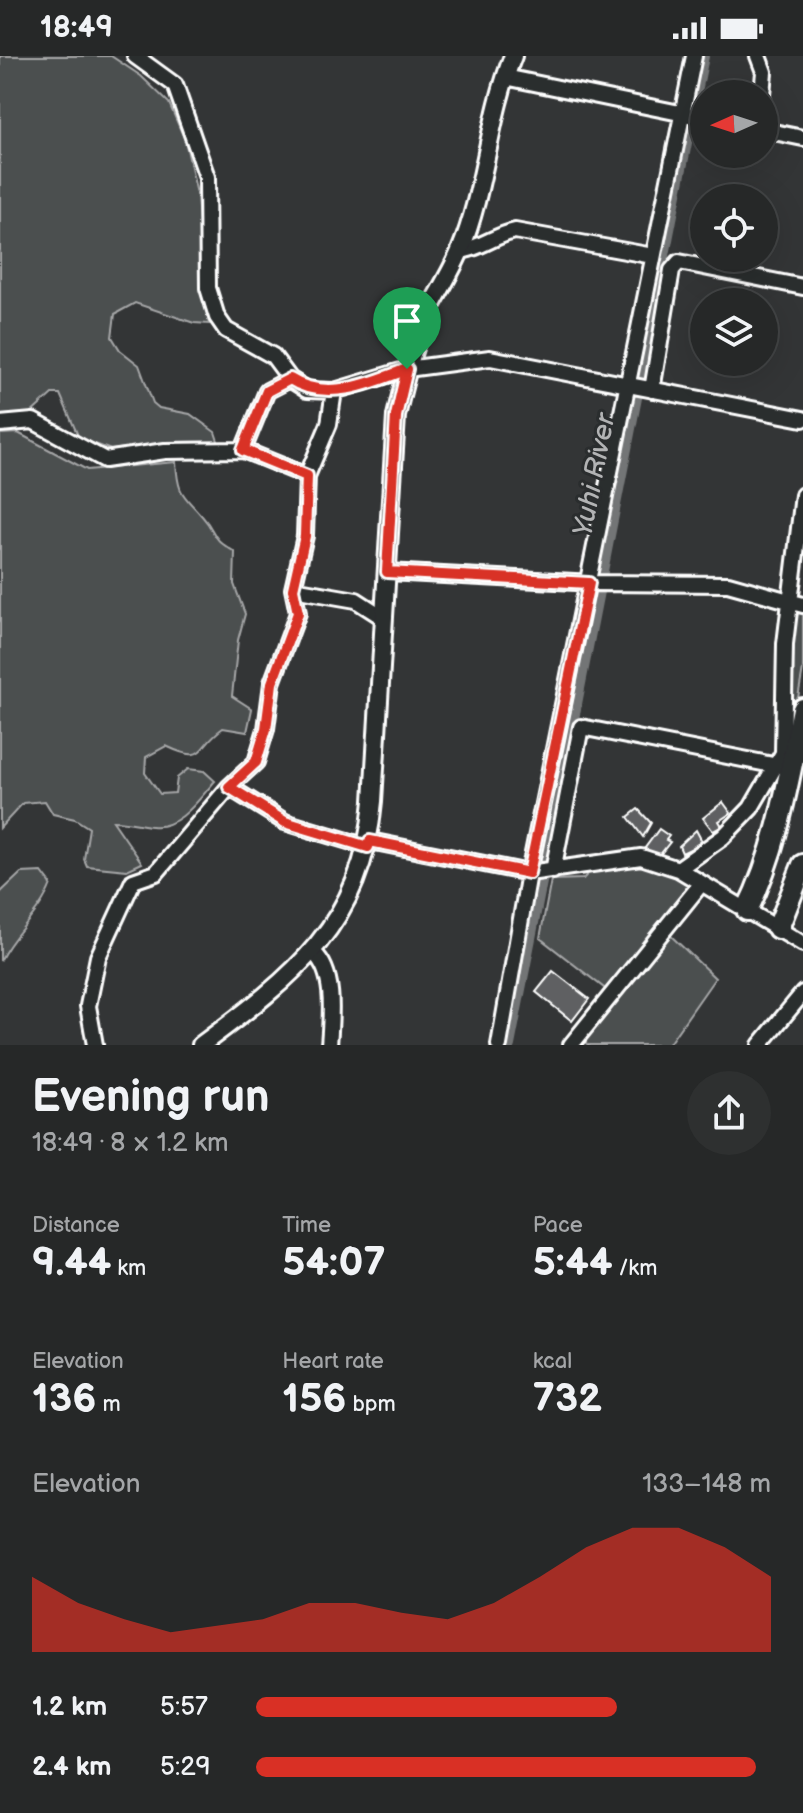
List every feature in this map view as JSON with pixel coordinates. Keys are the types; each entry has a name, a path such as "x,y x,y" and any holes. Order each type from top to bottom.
{"highway":[{"path":"747,910 761,882 775,835 803,709"},
{"path":"778,928 803,865"}],"main road":[{"path":"201,1045 283,984 314,953 347,903 369,844 396,416 407,369 426,317 460,251 484,179 505,77 513,56"}],"street":[{"path":"135,56 175,85 207,177 208,288 217,317 226,330 273,356 290,379 307,390 334,391 407,369 490,358 803,419"},
{"path":"693,80 694,56"},
{"path":"758,56 764,72 763,80"},
{"path":"505,77 690,116"},
{"path":"541,872 595,583 627,386 653,256 690,123"},
{"path":"778,133 803,138"},
{"path":"460,251 471,250 496,235 515,231 653,256"},
{"path":"652,390 672,270 679,262 803,287"},
{"path":"243,450 267,391 290,379"},
{"path":"95,1045 88,1006 98,957 133,881 156,873 229,787 256,762 266,729 272,683 298,613 293,589 305,536 307,476 329,424 334,391"},
{"path":"0,424 33,421 105,460 165,451 243,450 307,476"},
{"path":"678,869 723,837 751,808 783,753 785,644 797,604 803,495"},
{"path":"387,572 595,583 728,584 797,604"},
{"path":"293,589 356,600 384,618"},
{"path":"499,1045 541,872 581,727 778,766"},
{"path":"229,787 285,822 369,844 541,872 641,857 678,869 803,944"},
{"path":"571,1045 701,884"},
{"path":"314,953 323,961 326,974 331,1013 329,1045"},
{"path":"760,1045 803,993"}],"shaded area":[{"path":"0,56 111,56 141,76 169,103 185,140 197,194 204,299 209,324 194,323 135,303 115,314 112,337 120,350 139,365 153,403 159,408 190,414 215,432 220,447 165,443 111,450 79,438 60,394 52,394 29,415 0,417"},
{"path":"18,433 87,470 176,462 182,493 217,539 235,552 234,584 245,614 238,640 232,696 252,709 247,732 223,728 194,754 166,746 146,757 145,773 160,794 175,793 177,778 188,769 204,771 215,781 188,812 171,823 151,826 113,821 142,863 127,870 87,866 84,859 89,828 75,819 53,814 45,801 23,803 0,828 0,434"},
{"path":"803,609 803,669 789,750 790,659 796,610"},
{"path":"641,861 661,867 694,885 608,991 540,938 551,880 583,879 595,866"},
{"path":"42,872 51,884 46,895 0,961 0,893 21,873"},
{"path":"669,934 715,978 668,1045 588,1045 582,1039"}],"building":[{"path":"723,802 731,813 719,821 722,826 713,831 703,818"},
{"path":"638,809 651,823 643,837 628,817"},
{"path":"659,829 669,836 666,840 670,842 658,857 642,852"},
{"path":"696,830 703,843 682,853 679,846"},
{"path":"553,971 589,999 572,1021 536,992"}],"waterway":[{"name":"Yuhi River","path":"507,1045 701,56"}],"route":[{"path":"407,369 396,416 387,572 589,583 529,873 505,865 370,841 368,847 285,822 229,787 256,762 266,729 272,683 298,613 293,589 305,536 307,476 243,450 267,391 290,379 307,390 334,391 407,369"}]}
